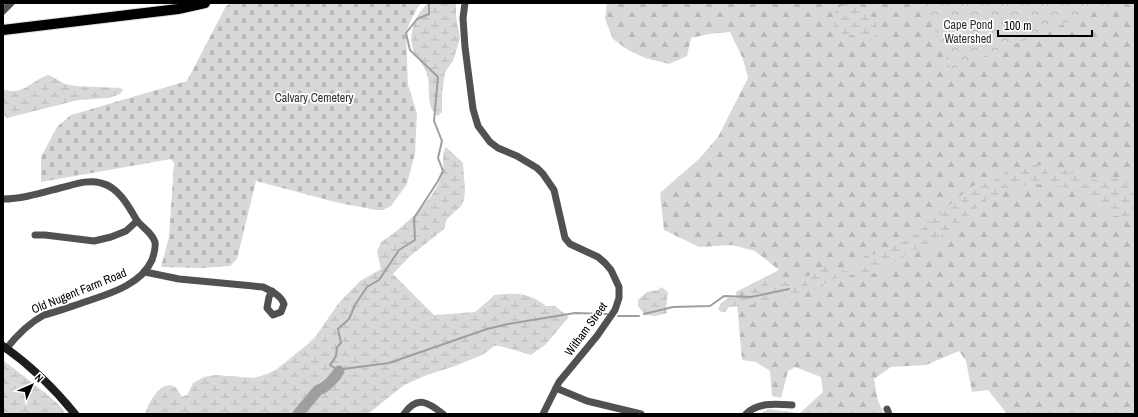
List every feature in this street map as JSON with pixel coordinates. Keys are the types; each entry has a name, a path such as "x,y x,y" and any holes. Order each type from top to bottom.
{"main road":[{"path":"3,30 178,9 205,3"},
{"path":"5,347 28,365 52,388 75,414"}],"street":[{"path":"3,11 11,3"},
{"name":"Witham Street","path":"465,3 463,18 465,47 473,109 478,126 490,142 498,148 517,156 537,168 543,174 554,190 565,238 570,244 598,257 606,263 619,287 619,298 615,310 597,336 559,382 543,414"},
{"name":"Old Nugent Farm Road","path":"3,199 22,197 90,182 97,182 110,186 125,201 137,221 151,236 155,246 155,253 145,272 137,279 110,293 36,319 5,347"},
{"path":"35,235 45,234 94,241 126,231 137,221"},
{"name":"Old Nugent Farm Road","path":"145,272 179,279 258,286 272,291"},
{"path":"556,388 587,401 641,414"},
{"path":"404,414 413,404 419,402 426,403 443,414"},
{"path":"746,414 750,410 762,405 792,405"}],"green space":[{"name":"Calvary Cemetery","path":"232,3 420,3 406,32 408,85 417,113 415,154 407,184 391,206 383,210 376,210 339,203 256,181 237,259 230,266 201,268 161,267 169,237 174,163 171,159 41,182 41,157 57,127 71,115 187,81 226,6"},
{"path":"429,3 456,3 456,16 460,38 453,61 445,72 442,94 442,112 438,116 434,113 430,104 427,74 412,47 411,40 413,26 416,19 424,7"},
{"path":"607,3 1135,3 1135,414 1007,414 988,390 972,392 966,361 959,351 926,365 891,367 874,379 878,401 884,414 761,414 768,409 800,413 823,392 821,377 795,367 788,371 781,398 772,396 770,371 756,362 742,360 736,292 779,270 755,251 732,245 699,247 664,230 660,193 700,158 718,137 748,78 743,59 730,32 709,34 691,38 687,56 669,64 645,58 628,50 613,39 605,19"},
{"path":"850,3 875,19 878,33 872,40 865,40 842,34 834,26 833,17 835,13 841,6"},
{"name":"Cape Pond Watershed","path":"925,3 1116,3 951,70"},
{"path":"49,75 65,84 120,88 123,90 120,94 109,98 78,100 7,118 3,114 3,89 17,91"},
{"path":"446,147 463,163 465,190 464,200 461,206 447,219 444,229 409,257 393,274 434,315 475,312 494,295 502,294 521,294 533,298 546,306 555,306 569,317 545,345 531,355 500,346 494,346 484,354 404,385 368,414 145,414 156,393 165,386 170,385 175,387 182,397 188,394 193,383 204,377 216,375 254,378 277,369 308,344 316,336 338,304 360,281 381,269 377,252 381,242 397,231 415,215 430,197 440,180 443,170 443,155"},
{"path":"1034,165 1058,167 1080,176 1099,181 1113,177 1135,186 1135,217 1112,216 1101,205 1068,188 1046,184 1026,185 1008,190 988,199 973,211 961,225 944,233 931,247 926,249 910,250 902,258 879,272 871,274 858,273 836,278 819,288 803,292 795,297 782,297 758,304 729,307 725,312 721,312 718,309 721,303 730,297 737,298 743,296 751,285 757,281 774,279 783,282 789,281 808,276 823,267 830,266 844,271 855,269 866,254 879,254 895,242 902,242 910,238 972,186 992,182 1003,174 1015,169"},
{"path":"661,287 668,292 666,307 667,313 655,316 645,315 638,306 638,300 647,292 658,290"},
{"path":"3,360 48,395 62,408 65,414 3,414"}],"waterway":[{"path":"429,3 429,14 417,19 406,33 410,50 438,77 434,121 442,141 438,158 443,171 414,218 415,240 399,250 379,280 367,287 355,305 349,319 338,329 341,343 337,347 336,356 330,365 339,371 343,369 389,363 487,329 508,324 575,313 607,314"},
{"path":"644,314 673,307 710,306 724,296 751,297 789,289"},
{"path":"618,316 639,316"},
{"path":"298,414 318,390 330,382 339,371"}]}
